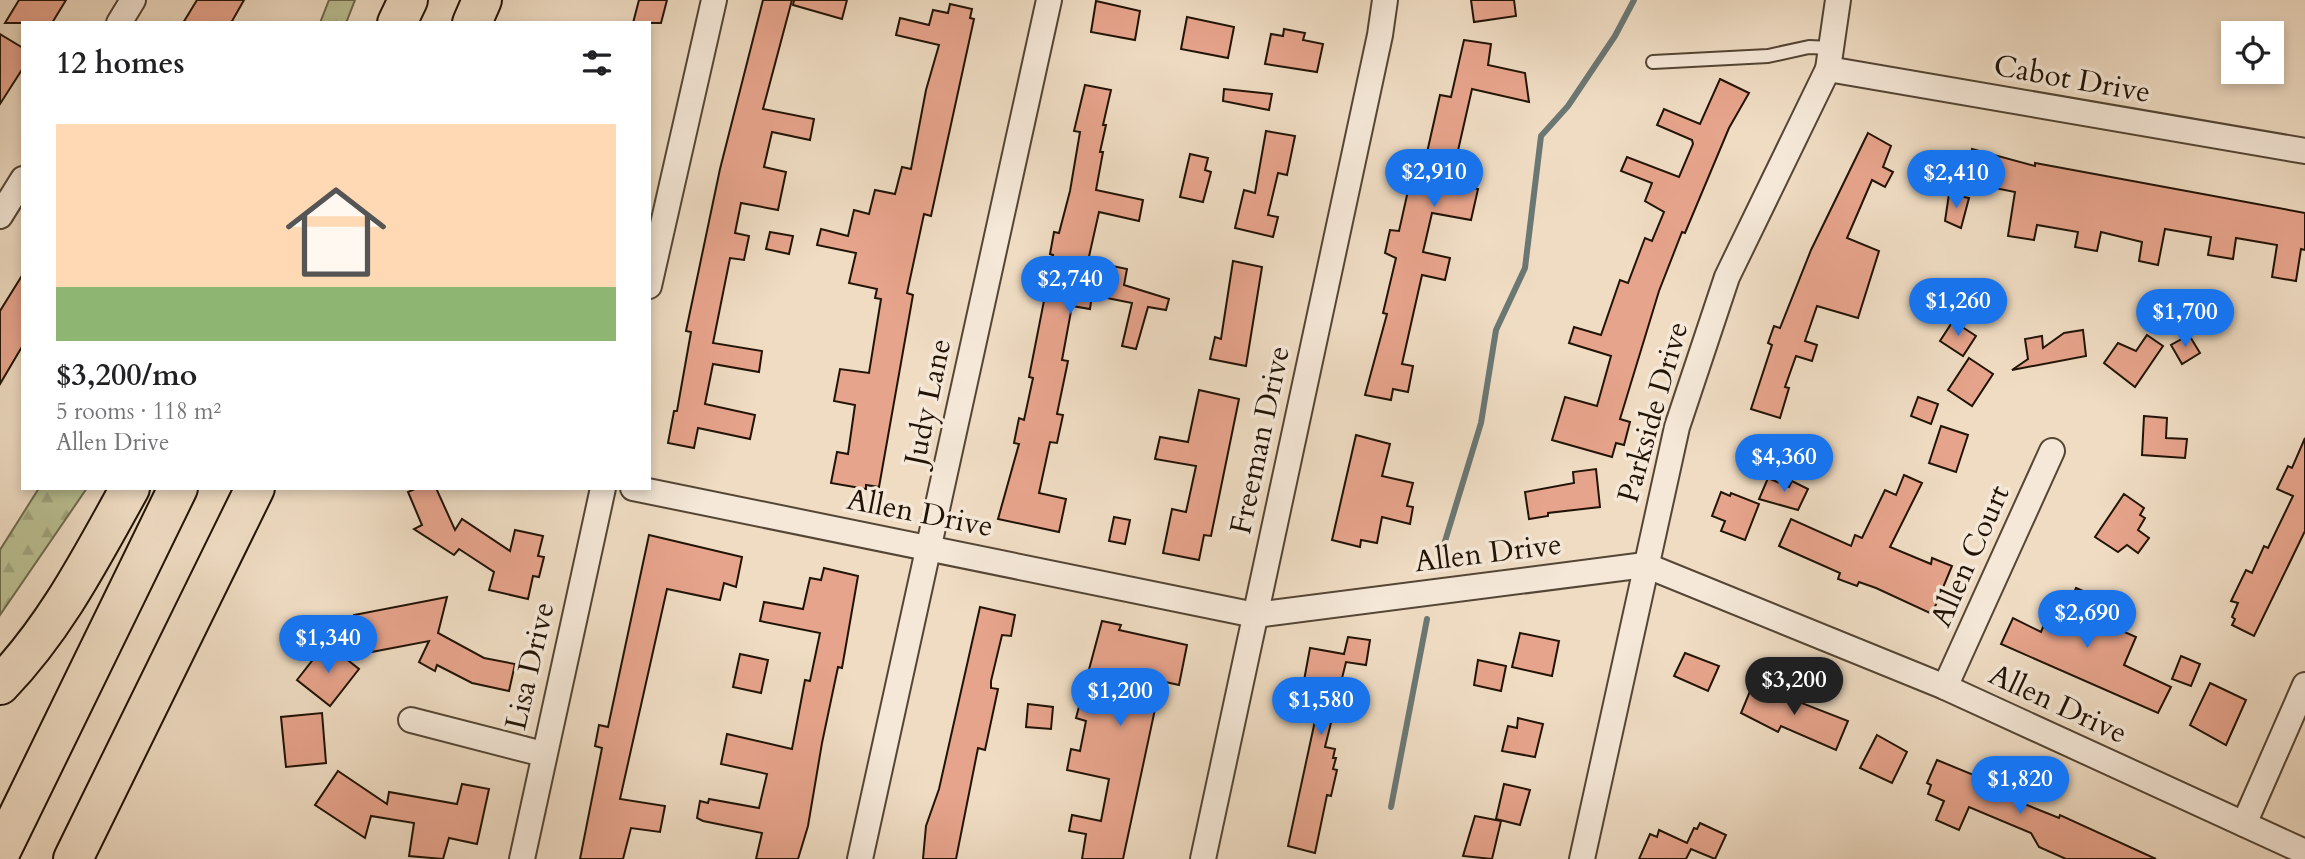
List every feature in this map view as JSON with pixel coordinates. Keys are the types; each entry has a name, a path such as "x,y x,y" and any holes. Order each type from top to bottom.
{"highway":[{"path":"398,21 408,0"},
{"path":"473,21 482,0"},
{"path":"0,685 41,640 68,600 129,490"},
{"path":"0,853 177,490"},
{"path":"73,859 254,490"},
{"path":"94,859 194,616"}],"street":[{"path":"120,21 133,0"},
{"path":"651,277 714,0"},
{"name":"Judy Lane","path":"860,859 1049,0"},
{"name":"Freeman Drive","path":"1203,859 1380,35 1385,0"},
{"name":"Parkside Drive","path":"1583,859 1677,427 1727,277 1829,58 1839,0"},
{"name":"Cabot Drive","path":"1829,58 2305,151"},
{"path":"0,216 21,182"},
{"name":"Allen Court","path":"1945,687 2052,452"},
{"name":"Lisa Drive","path":"522,859 603,490"},
{"name":"Allen Drive","path":"643,490 928,546 1255,615 1645,565 1945,687 2305,852"},
{"path":"2244,824 2305,685"},
{"path":"411,720 543,754"}],"lane":[{"path":"1653,62 1768,56 1810,47 1829,58"}],"green space":[{"path":"329,0 355,0 347,21 321,21"},
{"path":"38,490 86,490 0,615 0,550"}],"building":[{"path":"19,0 66,0 53,21 5,23"},
{"path":"197,0 244,0 232,21 184,21"},
{"path":"639,0 667,0 661,23 634,21"},
{"path":"763,0 792,0 763,109 814,119 810,140 772,132 764,167 786,172 778,210 741,203 735,233 749,236 744,260 730,258 713,343 762,351 759,372 713,364 705,404 755,415 750,439 698,428 694,448 668,443 674,411 677,411 691,332 686,331 720,169"},
{"path":"794,0 847,0 842,19 793,5"},
{"path":"1471,0 1514,0 1516,16 1474,22"},
{"path":"1096,1 1140,11 1135,40 1091,32"},
{"path":"950,4 972,9 970,18 974,19 931,216 924,214 907,293 913,295 879,487 866,485 866,489 831,483 837,452 848,454 855,405 834,401 840,369 869,373 881,299 875,298 877,289 849,283 856,253 817,245 821,229 848,236 854,210 869,214 875,190 895,194 902,167 911,169 926,90 939,45 896,35 900,18 929,25 933,10 948,13"},
{"path":"1187,17 1234,27 1228,58 1181,49"},
{"path":"1284,29 1305,33 1303,40 1323,44 1317,72 1265,64 1271,34 1283,36"},
{"path":"0,34 21,47 21,71 0,104"},
{"path":"1464,40 1491,44 1488,65 1525,73 1529,102 1472,89 1457,155 1475,158 1471,187 1478,189 1471,220 1432,213 1423,252 1450,258 1445,280 1422,275 1402,364 1413,366 1408,392 1393,389 1391,400 1365,395 1387,314 1383,313 1396,258 1385,253 1390,230 1399,231 1416,155 1426,157 1440,95 1451,97"},
{"path":"1720,79 1749,93 1729,128 1685,233 1682,232 1659,291 1620,419 1630,422 1624,445 1616,443 1612,457 1552,440 1565,397 1597,406 1611,356 1569,343 1574,327 1601,335 1620,280 1628,283 1645,238 1652,241 1664,212 1645,201 1652,183 1621,171 1627,157 1679,177 1693,144 1692,140 1657,125 1664,109 1700,124"},
{"path":"1085,85 1111,90 1103,125 1106,125 1096,190 1143,200 1139,221 1099,212 1088,261 1127,269 1124,285 1169,299 1166,310 1148,307 1136,349 1122,346 1132,303 1092,295 1090,309 1072,306 1062,360 1068,361 1057,414 1063,415 1057,443 1050,442 1039,493 1066,499 1059,532 998,519 1019,444 1014,443 1019,418 1024,420 1033,378 1029,377 1053,255 1050,254 1054,232 1059,233 1070,191 1080,132 1074,131"},
{"path":"1224,89 1272,94 1269,110 1223,101"},
{"path":"1266,131 1295,136 1287,175 1278,173 1268,215 1278,217 1273,237 1235,228 1244,190 1255,193"},
{"path":"1868,133 1891,146 1883,167 1893,172 1885,187 1872,180 1847,238 1879,251 1858,318 1817,306 1805,341 1817,345 1812,361 1796,356 1785,387 1789,388 1780,418 1751,409 1772,345 1768,343 1774,326 1780,328 1811,250"},
{"path":"1972,149 2035,166 2035,163 2305,213 2305,250 2301,249 2296,281 2272,277 2277,245 2236,238 2233,259 2208,255 2211,237 2165,229 2158,265 2139,261 2142,242 2101,232 2097,251 2075,247 2078,232 2037,225 2034,240 2008,236 2015,192 1965,182"},
{"path":"1190,154 1208,158 1205,170 1211,172 1203,202 1180,197"},
{"path":"1949,194 1969,198 1961,228 1945,221"},
{"path":"770,232 793,236 789,254 766,249"},
{"path":"1233,261 1262,267 1246,366 1210,359 1215,337 1221,339"},
{"path":"21,277 21,348 0,384 0,311"},
{"path":"1953,321 1976,336 1963,356 1940,341"},
{"path":"2083,330 2086,356 2012,370 2028,359 2025,339 2042,336 2043,348 2064,333"},
{"path":"2147,335 2163,346 2135,387 2104,363 2118,343 2136,351"},
{"path":"2189,335 2200,353 2182,364 2171,345"},
{"path":"1969,358 1993,374 1972,406 1948,390"},
{"path":"1199,390 1239,399 1211,536 1204,535 1199,560 1163,553 1172,509 1186,512 1196,466 1155,459 1160,437 1188,442"},
{"path":"1918,397 1938,404 1931,424 1911,416"},
{"path":"2144,416 2167,418 2166,438 2187,439 2185,458 2142,455"},
{"path":"1941,426 1968,435 1956,472 1929,463"},
{"path":"1356,435 1390,444 1382,476 1413,483 1407,506 1413,507 1410,524 1382,517 1377,543 1361,540 1360,547 1332,540"},
{"path":"2305,438 2305,531 2254,636 2232,625 2235,619 2232,617 2238,603 2231,601 2246,570 2252,573 2264,546 2268,548 2293,496 2277,489 2288,466 2292,468"},
{"path":"1596,469 1600,507 1548,513 1548,516 1529,519 1525,492 1574,483 1573,472"},
{"path":"1904,475 1922,483 1890,547 1931,564 1932,558 1952,566 1932,614 1876,588 1859,582 1857,586 1838,579 1840,573 1779,546 1791,519 1851,546 1855,535 1862,538 1885,490 1896,495"},
{"path":"1768,478 1789,487 1792,481 1808,489 1798,510 1759,499"},
{"path":"437,490 455,530 462,519 510,551 515,530 543,536 538,556 544,557 539,577 533,576 528,599 489,590 494,572 459,549 454,555 414,529 422,525 408,492"},
{"path":"1721,492 1759,504 1745,540 1721,531 1725,521 1712,516"},
{"path":"2124,494 2144,508 2140,515 2145,518 2138,530 2149,538 2138,553 2127,545 2118,552 2095,537"},
{"path":"1114,517 1130,520 1125,544 1109,541"},
{"path":"649,535 742,557 736,587 724,583 720,600 667,589 620,799 665,806 660,832 631,828 623,859 580,859 602,748 595,746 599,725 608,727"},
{"path":"824,568 858,576 842,668 838,667 822,743 808,826 798,859 756,859 762,833 697,818 700,801 708,803 709,799 759,808 767,774 721,764 727,734 792,749 805,680 810,681 820,633 760,621 764,602 803,609 810,578 821,580"},
{"path":"2076,588 2106,601 2097,620 2136,637 2124,665 2171,687 2158,713 2001,644 2013,618 2041,632 2056,596 2070,602"},
{"path":"447,597 438,633 484,658 515,664 509,691 472,683 437,665 435,671 419,662 429,641 361,654 354,615"},
{"path":"980,607 1015,615 1011,636 1002,635 991,681 991,688 998,689 985,750 978,748 956,859 923,859 926,826 939,789"},
{"path":"1102,621 1121,625 1119,630 1187,645 1179,685 1161,681 1123,859 1082,859 1086,834 1069,831 1072,815 1101,821 1109,779 1067,770 1071,749 1080,751 1086,721 1076,718"},
{"path":"1520,633 1559,641 1552,676 1512,667"},
{"path":"1348,637 1370,640 1366,665 1346,662 1325,747 1335,749 1333,769 1337,770 1331,796 1327,795 1315,853 1288,846 1316,716 1298,713 1310,648 1344,654"},
{"path":"326,643 359,669 330,706 297,680"},
{"path":"1685,653 1719,666 1708,691 1674,676"},
{"path":"740,654 768,660 761,693 733,687"},
{"path":"2181,656 2200,664 2191,686 2172,679"},
{"path":"1478,660 1506,666 1501,691 1474,685"},
{"path":"2210,683 2246,700 2226,745 2190,725"},
{"path":"1753,684 1848,721 1836,750 1781,726 1778,732 1741,713"},
{"path":"1028,704 1053,707 1051,729 1026,727"},
{"path":"322,713 326,763 286,767 281,717"},
{"path":"1518,718 1543,724 1535,757 1502,751 1508,726 1517,728"},
{"path":"1877,735 1907,752 1892,783 1860,768"},
{"path":"1937,760 2025,796 2022,803 2059,818 2060,815 2156,859 2066,859 2039,847 2031,833 1969,807 1959,830 1936,820 1944,801 1928,794 1931,785 1927,783"},
{"path":"338,771 387,804 389,792 457,804 462,784 489,789 477,844 449,838 443,859 409,856 414,823 371,816 365,838 315,805"},
{"path":"1504,784 1530,790 1520,825 1496,819"},
{"path":"1475,816 1501,821 1492,859 1463,856"},
{"path":"1700,823 1726,835 1715,859 1691,849 1686,859 1639,859 1650,834 1657,837 1659,830 1687,843 1694,828 1697,829"}],"waterway":[{"path":"1442,551 1481,423 1496,330 1525,268 1541,136 1568,106 1615,36 1634,0"},
{"path":"1391,807 1427,619"}]}
